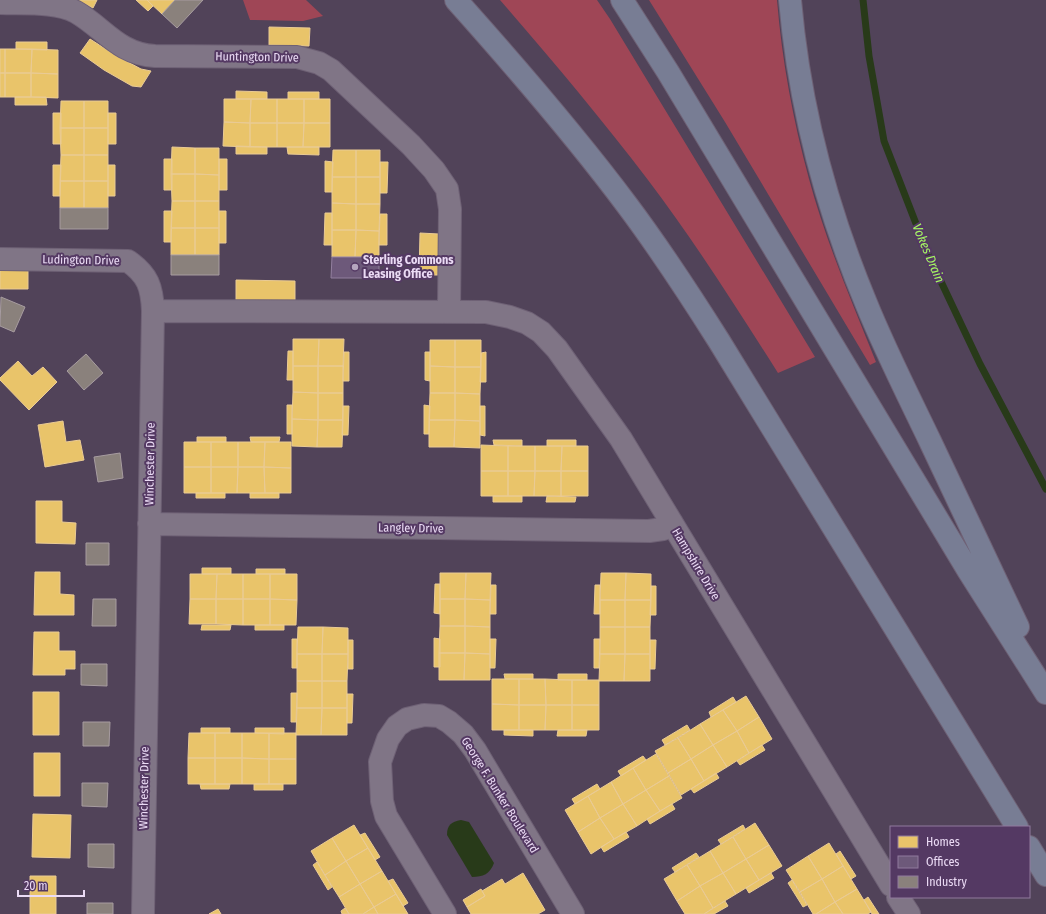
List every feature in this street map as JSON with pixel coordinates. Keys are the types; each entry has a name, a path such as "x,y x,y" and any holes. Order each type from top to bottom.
{"highway":[{"path":"456,0 519,70 582,147 672,268 732,360 1016,826"},
{"path":"622,0 672,79 968,570 1046,693"},
{"path":"790,0 792,26 799,72 820,172 849,260 866,304 889,355 1046,686"},
{"path":"1030,849 1046,875"}],"street":[{"name":"Huntington Drive","path":"0,3 54,5 68,8 76,12 116,42 141,55 297,57 319,63 331,70 411,145 434,170 447,189 450,209 449,312"},
{"name":"Ludington Drive","path":"0,259 128,261 143,274 149,284 152,295 153,311"},
{"path":"153,311 449,312"},
{"name":"Winchester Drive","path":"142,914 153,311"},
{"name":"Hampshire Drive","path":"449,312 486,312 510,317 527,323 541,332 557,349 621,439 890,883"},
{"name":"Langley Drive","path":"149,524 650,531 663,529 672,523"},
{"name":"George F. Bunker Boulevard","path":"445,914 386,816 382,801 380,762 388,739 397,726 407,719 424,715 438,716 449,722 463,734 475,750 573,914"},
{"path":"899,898 909,914"}],"shaded area":[{"path":"243,0 306,0 323,16 303,21 250,20"},
{"path":"500,0 597,0 815,357 778,373 699,251 648,180 576,89"},
{"path":"649,0 777,0 789,90 809,179 831,249 876,362 870,365 725,122"},
{"path":"461,820 469,822 494,863 486,874 472,877 447,835 450,824"}],"building: Homes":[{"path":"77,0 97,0 93,8"},
{"path":"136,0 147,0 153,6 148,11"},
{"path":"147,0 175,0 162,14"},
{"path":"269,27 310,28 309,46 269,45"},
{"path":"90,39 141,69 151,71 141,87 132,86 104,70 80,53"},
{"path":"16,42 47,42 47,50 16,49"},
{"path":"0,49 5,49 5,73 0,73"},
{"path":"5,49 32,49 31,73 5,73"},
{"path":"32,49 58,50 58,74 31,73"},
{"path":"0,73 5,73 5,97 0,97"},
{"path":"5,73 31,73 31,97 5,97"},
{"path":"31,73 58,74 58,98 31,97"},
{"path":"236,91 267,92 267,99 236,99"},
{"path":"288,92 319,92 319,99 288,99"},
{"path":"15,97 46,97 47,105 15,105"},
{"path":"224,99 251,99 250,123 224,122"},
{"path":"251,99 277,99 277,123 250,123"},
{"path":"277,99 304,99 304,123 277,123"},
{"path":"304,99 330,99 330,123 304,123"},
{"path":"61,101 84,101 84,128 60,128"},
{"path":"84,101 108,101 108,128 84,128"},
{"path":"53,113 61,113 61,144 53,144"},
{"path":"108,113 116,113 116,144 108,144"},
{"path":"224,122 250,123 250,147 223,146"},
{"path":"250,123 277,123 277,147 250,147"},
{"path":"277,123 304,123 303,147 277,147"},
{"path":"304,123 330,123 330,147 303,147"},
{"path":"60,128 84,128 84,155 61,155"},
{"path":"84,128 108,128 108,155 84,155"},
{"path":"236,146 267,147 267,154 236,154"},
{"path":"172,147 195,148 195,174 171,174"},
{"path":"287,147 319,147 319,155 288,154"},
{"path":"195,148 219,148 219,175 195,174"},
{"path":"333,150 356,150 356,177 332,177"},
{"path":"356,150 380,150 380,177 356,177"},
{"path":"61,155 84,155 84,181 60,181"},
{"path":"84,155 108,155 108,181 84,181"},
{"path":"164,159 172,159 172,190 164,190"},
{"path":"219,159 227,159 227,190 219,190"},
{"path":"325,161 333,162 332,192 325,192"},
{"path":"380,162 388,162 387,193 380,193"},
{"path":"53,165 61,165 60,196 53,196"},
{"path":"108,165 115,165 115,196 108,196"},
{"path":"171,174 195,174 195,201 172,201"},
{"path":"195,174 219,175 219,201 195,201"},
{"path":"332,177 356,177 356,204 332,203"},
{"path":"356,177 380,177 380,204 356,204"},
{"path":"60,181 84,181 84,208 60,208"},
{"path":"84,181 108,181 108,208 84,208"},
{"path":"172,201 195,201 195,228 171,228"},
{"path":"195,201 219,201 219,228 195,228"},
{"path":"332,203 356,204 356,230 332,230"},
{"path":"356,204 380,204 379,231 356,230"},
{"path":"164,211 172,211 171,242 164,242"},
{"path":"219,211 226,211 226,243 219,243"},
{"path":"325,213 332,213 332,245 324,245"},
{"path":"380,214 387,214 387,245 379,245"},
{"path":"171,228 195,228 195,255 171,255"},
{"path":"195,228 219,228 219,255 195,255"},
{"path":"332,230 356,230 355,257 332,257"},
{"path":"356,230 379,231 379,257 355,257"},
{"path":"420,233 439,234 438,275 419,275"},
{"path":"0,270 28,270 28,289 0,289"},
{"path":"236,280 295,281 295,302 236,301"},
{"path":"293,339 319,339 318,366 293,366"},
{"path":"319,339 344,339 343,366 318,366"},
{"path":"430,340 455,340 455,367 430,366"},
{"path":"455,340 481,340 481,367 455,367"},
{"path":"288,351 293,351 293,380 287,380"},
{"path":"344,352 349,352 349,381 343,381"},
{"path":"425,352 430,352 430,381 425,380"},
{"path":"486,352 486,382 480,382 481,353"},
{"path":"18,361 32,376 43,367 57,382 29,410 0,380 0,378"},
{"path":"293,366 318,366 318,393 293,392"},
{"path":"318,366 343,366 343,393 318,393"},
{"path":"430,366 455,367 455,393 430,393"},
{"path":"455,367 481,367 480,394 455,393"},
{"path":"293,392 318,393 318,420 292,419"},
{"path":"318,393 343,393 343,420 318,420"},
{"path":"430,393 455,393 455,420 429,420"},
{"path":"455,393 480,394 480,421 455,420"},
{"path":"287,405 292,405 292,434 287,434"},
{"path":"424,405 430,406 429,434 424,434"},
{"path":"343,406 349,406 348,435 342,435"},
{"path":"480,406 485,406 485,436 480,435"},
{"path":"292,419 318,420 317,447 292,446"},
{"path":"318,420 343,420 342,447 317,447"},
{"path":"429,420 455,420 454,447 429,447"},
{"path":"455,420 480,421 480,448 454,447"},
{"path":"63,421 66,442 80,440 84,460 45,467 38,425"},
{"path":"197,437 226,437 226,442 197,442"},
{"path":"250,437 280,437 279,442 251,442"},
{"path":"493,440 522,440 522,446 494,445"},
{"path":"547,440 576,440 576,446 547,446"},
{"path":"184,442 211,442 211,467 184,467"},
{"path":"211,442 238,442 238,467 211,467"},
{"path":"238,442 265,442 264,467 238,467"},
{"path":"265,442 291,442 291,468 264,467"},
{"path":"481,445 508,446 508,471 481,471"},
{"path":"508,446 535,446 535,471 508,471"},
{"path":"535,446 562,446 561,471 535,471"},
{"path":"562,446 588,446 588,471 561,471"},
{"path":"184,467 211,467 211,493 184,493"},
{"path":"211,467 238,467 237,493 211,493"},
{"path":"238,467 264,467 265,493 237,493"},
{"path":"264,467 291,468 291,493 265,493"},
{"path":"481,471 508,471 508,496 481,496"},
{"path":"508,471 535,471 534,496 508,496"},
{"path":"535,471 561,471 561,496 534,496"},
{"path":"561,471 588,471 588,496 561,496"},
{"path":"196,493 225,493 225,498 196,498"},
{"path":"250,493 279,493 279,498 250,498"},
{"path":"493,496 522,496 522,502 493,502"},
{"path":"547,496 576,497 575,502 546,502"},
{"path":"36,501 62,501 62,522 76,523 75,544 36,543"},
{"path":"202,568 231,568 231,574 202,574"},
{"path":"256,569 285,569 285,574 256,574"},
{"path":"35,572 60,572 60,594 74,595 74,615 34,615"},
{"path":"440,573 466,573 465,599 440,599"},
{"path":"466,573 491,573 490,600 465,599"},
{"path":"601,573 626,573 625,600 600,600"},
{"path":"626,573 651,574 651,600 625,600"},
{"path":"190,574 217,574 216,599 190,599"},
{"path":"217,574 243,574 243,599 216,599"},
{"path":"243,574 270,574 270,599 243,599"},
{"path":"270,574 297,574 297,600 270,599"},
{"path":"435,584 440,584 440,614 434,613"},
{"path":"491,585 496,585 496,614 490,614"},
{"path":"595,585 600,585 600,614 594,614"},
{"path":"651,586 656,586 656,615 650,615"},
{"path":"190,599 216,599 216,624 189,624"},
{"path":"216,599 243,599 243,625 216,624"},
{"path":"243,599 270,599 270,625 243,625"},
{"path":"270,599 297,600 296,625 270,625"},
{"path":"440,599 465,599 465,626 440,626"},
{"path":"465,599 490,600 490,627 465,626"},
{"path":"600,600 625,600 625,627 600,627"},
{"path":"625,600 651,600 650,627 625,627"},
{"path":"202,625 231,625 230,630 201,630"},
{"path":"255,625 284,625 284,630 255,630"},
{"path":"440,626 465,626 465,653 439,653"},
{"path":"465,626 490,627 490,654 465,653"},
{"path":"298,627 323,627 322,654 297,654"},
{"path":"323,627 348,628 348,654 322,654"},
{"path":"600,627 625,627 625,654 600,654"},
{"path":"625,627 650,627 650,654 625,654"},
{"path":"34,632 59,632 59,651 75,651 75,669 65,669 65,675 33,675"},
{"path":"434,638 440,639 440,667 434,667"},
{"path":"292,639 297,639 297,668 292,668"},
{"path":"490,639 496,639 495,668 490,668"},
{"path":"594,639 600,639 599,668 594,668"},
{"path":"348,640 353,640 353,669 348,669"},
{"path":"650,640 656,640 655,669 650,669"},
{"path":"439,653 465,653 464,680 439,680"},
{"path":"465,653 490,654 490,680 464,680"},
{"path":"297,654 322,654 322,681 297,681"},
{"path":"322,654 348,654 347,681 322,681"},
{"path":"600,654 625,654 624,681 599,681"},
{"path":"625,654 650,654 650,681 624,681"},
{"path":"504,674 533,674 533,679 505,679"},
{"path":"558,674 587,674 587,680 558,680"},
{"path":"492,679 519,679 519,705 492,704"},
{"path":"519,679 545,679 546,705 519,705"},
{"path":"545,679 572,680 572,705 546,705"},
{"path":"572,680 599,680 599,705 572,705"},
{"path":"297,681 322,681 322,708 297,708"},
{"path":"322,681 347,681 347,708 322,708"},
{"path":"33,692 59,692 59,735 33,735"},
{"path":"291,693 297,693 296,722 291,722"},
{"path":"347,694 353,694 352,723 347,723"},
{"path":"746,696 759,717 737,731 723,710"},
{"path":"733,697 736,702 711,717 709,712"},
{"path":"492,704 519,705 519,730 492,730"},
{"path":"519,705 546,705 545,730 519,730"},
{"path":"546,705 572,705 572,730 545,730"},
{"path":"572,705 599,705 599,730 572,730"},
{"path":"297,708 322,708 321,735 296,735"},
{"path":"322,708 347,708 347,735 321,735"},
{"path":"723,710 737,731 713,745 700,724"},
{"path":"759,717 772,739 749,753 737,731"},
{"path":"700,724 713,745 691,759 678,738"},
{"path":"687,725 690,730 665,745 662,740"},
{"path":"201,728 230,728 230,733 201,733"},
{"path":"255,728 284,728 284,734 255,733"},
{"path":"504,730 533,730 533,736 504,735"},
{"path":"558,730 587,730 586,736 557,736"},
{"path":"737,731 749,753 727,767 713,745"},
{"path":"189,733 215,733 215,758 188,758"},
{"path":"215,733 242,733 242,758 215,758"},
{"path":"242,733 269,733 269,759 242,758"},
{"path":"269,733 296,733 296,759 269,759"},
{"path":"678,738 691,759 668,773 655,751"},
{"path":"713,745 727,767 704,781 691,759"},
{"path":"762,745 765,750 740,765 737,761"},
{"path":"34,753 60,753 60,796 34,796"},
{"path":"656,754 669,776 646,790 633,768"},
{"path":"643,756 646,760 621,776 618,771"},
{"path":"188,758 215,758 215,784 188,784"},
{"path":"215,758 242,758 242,784 215,784"},
{"path":"242,758 269,759 269,784 242,784"},
{"path":"269,759 296,759 296,784 269,784"},
{"path":"691,759 704,781 681,795 668,773"},
{"path":"633,768 646,790 623,804 611,782"},
{"path":"716,773 719,778 694,793 691,789"},
{"path":"669,776 682,798 660,811 646,790"},
{"path":"611,782 623,804 600,818 588,796"},
{"path":"200,784 230,784 229,789 201,789"},
{"path":"254,784 283,784 283,790 254,790"},
{"path":"597,784 600,789 575,804 572,799"},
{"path":"646,790 660,811 637,826 623,804"},
{"path":"588,796 600,818 578,832 565,810"},
{"path":"623,804 637,826 614,839 600,818"},
{"path":"672,804 675,809 650,824 647,819"},
{"path":"33,814 71,815 70,858 32,857"},
{"path":"600,818 614,839 591,854 578,832"},
{"path":"755,823 769,845 746,859 733,837"},
{"path":"354,825 368,848 346,861 332,838"},
{"path":"743,825 745,829 721,844 718,840"},
{"path":"626,832 629,837 604,852 601,847"},
{"path":"365,833 380,857 375,860 360,835"},
{"path":"733,837 746,859 723,873 710,851"},
{"path":"332,838 346,861 325,875 311,851"},
{"path":"829,843 843,866 822,879 808,856"},
{"path":"769,845 782,866 759,880 746,859"},
{"path":"368,848 382,871 360,884 346,861"},
{"path":"710,851 723,873 700,886 687,865"},
{"path":"840,851 856,876 851,879 836,854"},
{"path":"696,853 699,857 675,872 672,868"},
{"path":"808,856 822,879 800,892 786,870"},
{"path":"746,859 759,880 736,894 723,873"},
{"path":"346,861 360,884 339,897 325,875"},
{"path":"317,862 332,887 328,890 313,865"},
{"path":"687,865 700,886 677,901 664,879"},
{"path":"843,866 857,889 835,902 822,879"},
{"path":"382,871 396,894 374,907 360,884"},
{"path":"523,873 545,910 538,914 471,914 467,907 485,896 482,891 502,879 505,884"},
{"path":"723,873 736,894 713,908 700,886"},
{"path":"771,873 774,878 749,893 746,888"},
{"path":"30,876 56,876 56,914 30,914"},
{"path":"393,879 408,903 403,906 388,881"},
{"path":"822,879 835,902 816,914 813,914 800,892"},
{"path":"792,880 807,905 803,907 788,883"},
{"path":"360,884 374,907 363,914 349,914 339,897"},
{"path":"700,886 713,908 704,914 685,914 677,901"},
{"path":"481,889 485,896 467,907 463,900"},
{"path":"857,889 871,912 868,914 843,914 835,902"},
{"path":"396,894 408,914 378,914 374,907"},
{"path":"868,897 879,914 872,914 864,900"},
{"path":"725,901 728,906 714,914 704,914"},
{"path":"835,902 843,914 816,914"},
{"path":"374,907 378,914 363,914"},
{"path":"345,908 349,914 342,914 341,911"},
{"path":"218,909 221,914 209,914"}],"building: Offices":[{"name":"Sterling Commons Leasing Office","path":"332,257 379,257 379,278 331,278"}],"building: Industry":[{"path":"175,0 203,0 177,28 162,14"},
{"path":"60,208 108,208 108,229 60,229"},
{"path":"171,255 219,255 219,275 171,275"},
{"path":"1,297 25,307 14,332 0,326"},
{"path":"86,354 103,373 84,390 67,371"},
{"path":"120,453 123,478 98,482 94,457"},
{"path":"86,543 109,543 109,565 86,565"},
{"path":"93,599 116,599 116,626 92,626"},
{"path":"81,664 107,664 107,686 81,685"},
{"path":"83,722 110,722 109,746 83,746"},
{"path":"82,783 108,783 107,807 82,806"},
{"path":"88,844 114,844 114,868 88,867"},
{"path":"87,903 113,903 113,914 87,914"}],"waterway":[{"name":"Vokes Drain","path":"863,0 869,56 884,141 927,252 980,364 1046,489"}],"place":[{"name":"Sterling Commons Leasing Office","path":"355,267"}]}
